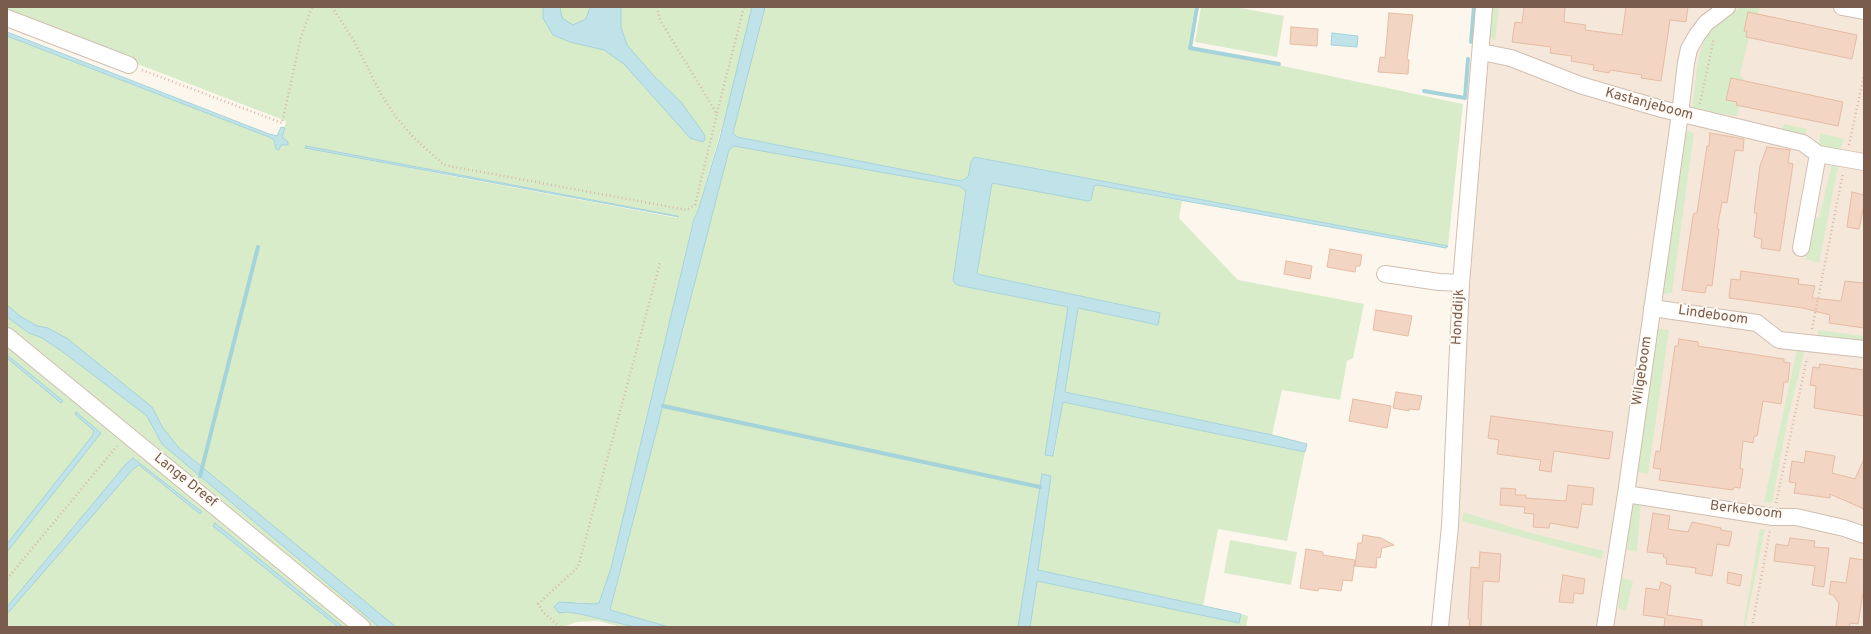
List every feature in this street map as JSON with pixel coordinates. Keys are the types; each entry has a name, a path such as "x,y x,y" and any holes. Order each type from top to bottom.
{"street":[{"name":"Honddijk","path":"1440,627 1450,526 1461,283 1484,7"},
{"name":"Wilgeboom","path":"1605,627 1626,494 1686,63 1689,49 1706,23 1727,7"},
{"path":"1842,7 1864,11"},
{"path":"7,18 129,65"},
{"name":"Kastanjeboom","path":"1481,52 1511,58 1580,85 1680,114 1803,143 1818,154 1864,162"},
{"path":"1801,248 1818,154"},
{"path":"1385,274 1439,282 1461,283"},
{"name":"Lindeboom","path":"1652,308 1757,323 1779,340 1864,349"},
{"name":"Lange Dreef","path":"7,336 362,627"},
{"name":"Berkeboom","path":"1626,494 1773,517 1796,517 1844,528 1864,536"}],"path":[{"path":"129,65 282,123 301,37 312,7"},
{"path":"332,7 354,41 382,96 397,118 414,138 444,165 687,210 695,204 716,114 744,7"},
{"path":"657,7 660,20 716,114"},
{"path":"1698,118 1714,34"},
{"path":"560,627 544,613 538,604 578,567 660,263"},
{"path":"7,580 127,434"}],"shaded area":[{"path":"1478,7 1864,7 1864,627 1435,627"}],"green space":[{"path":"7,7 756,7 698,211 694,219 611,568 600,603 594,604 577,602 559,613 568,612 580,614 635,627 622,627 598,621 577,622 562,627 372,627 7,328 7,35 269,137 274,140 276,149 279,150 281,145 288,143 282,137 286,121 7,14","holes":["306,146 677,216 678,218 441,174"]},
{"path":"764,7 1195,7 1188,46 1463,104 1448,246 975,157 971,162 968,177 961,181 737,137 733,133"},
{"path":"1201,7 1235,7 1284,16 1277,57 1195,42"},
{"path":"1491,7 1499,7 1495,41 1488,36"},
{"path":"1740,7 1760,7 1754,32 1749,36 1740,75 1745,80 1737,116 1692,109 1698,60 1705,38 1716,25"},
{"path":"1784,124 1807,129 1805,136 1781,131"},
{"path":"1685,130 1694,133 1672,293 1663,294"},
{"path":"1820,133 1844,139 1840,150 1819,146"},
{"path":"734,146 959,186 966,191 953,281 957,285 1069,307 1045,455 1054,456 1063,402 1305,452 1287,541 1218,529 1203,606 1038,570 1051,476 1042,474 1018,627 669,627 610,610 729,150"},
{"path":"1832,164 1838,167 1819,263 1806,259 1813,217 1819,218"},
{"path":"992,183 1091,200 1094,186 1097,185 1182,201 1179,218 1238,280 1364,304 1353,358 1347,361 1340,400 1282,390 1272,435 1065,392 1078,308 1157,325 1160,313 977,274"},
{"path":"1657,328 1669,330 1648,474 1637,472"},
{"path":"1818,330 1864,336 1864,343 1818,339"},
{"path":"7,331 356,627 7,627"},
{"path":"1797,349 1805,349 1788,417 1772,503 1764,502"},
{"path":"1630,503 1641,504 1637,552 1627,550"},
{"path":"1463,512 1531,533 1604,551 1602,559 1462,521"},
{"path":"1760,529 1765,529 1745,627 1743,627"},
{"path":"1230,540 1297,552 1291,585 1224,573"},
{"path":"1622,578 1633,581 1626,611 1618,608"},
{"path":"1036,580 1238,623 1241,614 1248,616 1246,627 1030,627"}],"water":[{"path":"543,7 560,7 562,18 573,25 586,19 590,7 621,7 621,27 627,45 654,76 681,102 704,134 705,139 703,142 690,138 624,64 604,50 570,42 553,35 543,18"},
{"path":"752,7 765,7 733,133 737,137 961,181 968,177 971,162 974,157 1448,246 1446,248 1097,185 1094,186 1091,200 1088,201 992,183 977,274 1160,313 1158,325 1078,308 1065,392 1272,435 1307,444 1305,452 1063,402 1053,456 1045,455 1068,307 957,285 953,281 966,191 959,186 734,146 729,150 610,610 669,627 635,627 580,614 568,612 559,613 554,607 559,602 599,603 611,568 694,219 698,211 720,138"},
{"path":"7,32 269,134 277,136 281,127 285,128 282,137 288,142 288,145 281,145 279,150 276,149 274,140 269,137 7,36"},
{"path":"1332,33 1358,36 1357,47 1331,45"},
{"path":"306,146 677,216 679,217 305,148"},
{"path":"7,305 20,316 37,326 48,328 68,339 152,407 163,428 179,448 396,627 379,627 162,444 147,416 63,352 42,338 29,333 7,317"},
{"path":"7,355 63,401 61,403 7,358"},
{"path":"76,412 101,433 7,552 7,544 92,436 94,431 75,414"},
{"path":"133,458 202,512 200,514 139,465 133,469 7,614 7,607 126,464"},
{"path":"1042,474 1051,476 1038,570 1241,614 1239,623 1037,581 1030,627 1018,627"},
{"path":"215,523 343,627 338,627 213,526"}],"building":[{"path":"1524,7 1565,7 1564,22 1586,25 1585,30 1622,35 1626,7 1688,7 1686,22 1670,20 1661,81 1641,78 1642,75 1610,70 1609,73 1593,70 1594,65 1571,61 1572,56 1550,53 1551,47 1512,42 1515,22 1522,23"},
{"path":"1748,12 1857,35 1852,59 1746,37 1747,31 1744,31"},
{"path":"1389,13 1413,15 1407,59 1409,60 1408,74 1378,72 1380,57 1385,58"},
{"path":"1291,27 1318,29 1317,46 1290,44"},
{"path":"1731,78 1843,102 1838,126 1736,105 1737,102 1726,100"},
{"path":"1710,133 1744,139 1743,151 1735,150 1727,203 1722,202 1717,229 1719,229 1712,286 1707,285 1705,293 1682,290 1693,216 1694,213 1697,213"},
{"path":"1767,147 1790,150 1788,163 1793,164 1780,251 1761,248 1762,239 1754,237 1757,213 1754,213 1760,166"},
{"path":"1852,192 1864,195 1864,205 1859,229 1847,227"},
{"path":"1330,249 1362,255 1360,266 1356,266 1355,272 1327,267"},
{"path":"1286,261 1312,266 1310,279 1284,274"},
{"path":"1741,271 1799,279 1798,284 1815,286 1812,298 1841,301 1845,281 1864,283 1864,328 1829,323 1830,315 1803,308 1729,298 1731,279 1740,280"},
{"path":"1376,310 1412,316 1408,336 1373,330"},
{"path":"1679,339 1698,342 1698,346 1784,359 1784,362 1790,363 1788,382 1784,382 1781,404 1763,401 1757,436 1754,436 1753,443 1743,441 1740,468 1743,469 1740,488 1734,487 1733,490 1659,480 1661,469 1653,468 1656,451 1660,452 1675,346 1678,346"},
{"path":"1820,364 1864,370 1864,416 1814,408 1816,386 1810,385 1813,367 1819,368"},
{"path":"1396,392 1422,396 1419,410 1409,409 1409,411 1393,408"},
{"path":"1353,399 1391,406 1387,428 1349,421"},
{"path":"1491,416 1613,432 1609,459 1554,451 1551,472 1539,470 1541,460 1497,454 1499,440 1488,438"},
{"path":"1806,451 1835,456 1832,473 1855,479 1864,459 1864,509 1830,494 1830,498 1794,493 1796,483 1789,482 1792,461 1804,463"},
{"path":"1568,485 1594,488 1592,505 1582,504 1578,528 1550,523 1549,528 1533,527 1534,514 1524,513 1525,507 1500,505 1501,488 1516,489 1515,495 1526,495 1526,498 1566,501"},
{"path":"1653,513 1670,516 1668,529 1688,532 1692,522 1721,528 1721,530 1732,532 1729,546 1717,544 1712,576 1695,573 1696,568 1666,564 1667,558 1663,557 1664,554 1647,552"},
{"path":"1363,535 1381,538 1394,545 1382,548 1380,558 1377,557 1376,568 1355,566 1358,543 1362,543"},
{"path":"1790,538 1815,541 1814,547 1829,548 1824,587 1812,585 1815,566 1774,561 1776,544 1788,546"},
{"path":"1306,549 1323,552 1323,555 1355,560 1352,581 1343,580 1341,591 1319,588 1318,591 1300,588"},
{"path":"1480,552 1501,554 1499,582 1483,581 1481,627 1469,627 1470,619 1468,619 1471,567 1479,568"},
{"path":"1850,558 1864,560 1864,587 1858,624 1850,623 1849,627 1836,627 1839,603 1833,595 1829,594 1831,581 1846,583"},
{"path":"1728,572 1742,575 1740,586 1727,583"},
{"path":"1563,575 1585,579 1583,594 1574,593 1573,603 1559,602"},
{"path":"1661,582 1671,586 1667,615 1702,620 1702,627 1664,627 1665,618 1643,615 1646,588 1659,590"}],"waterway":[{"path":"1197,7 1190,48 1279,64"},
{"path":"1471,42 1474,7"},
{"path":"1424,91 1465,98 1468,59"},
{"path":"200,476 258,247"},
{"path":"663,406 1040,487"}]}
